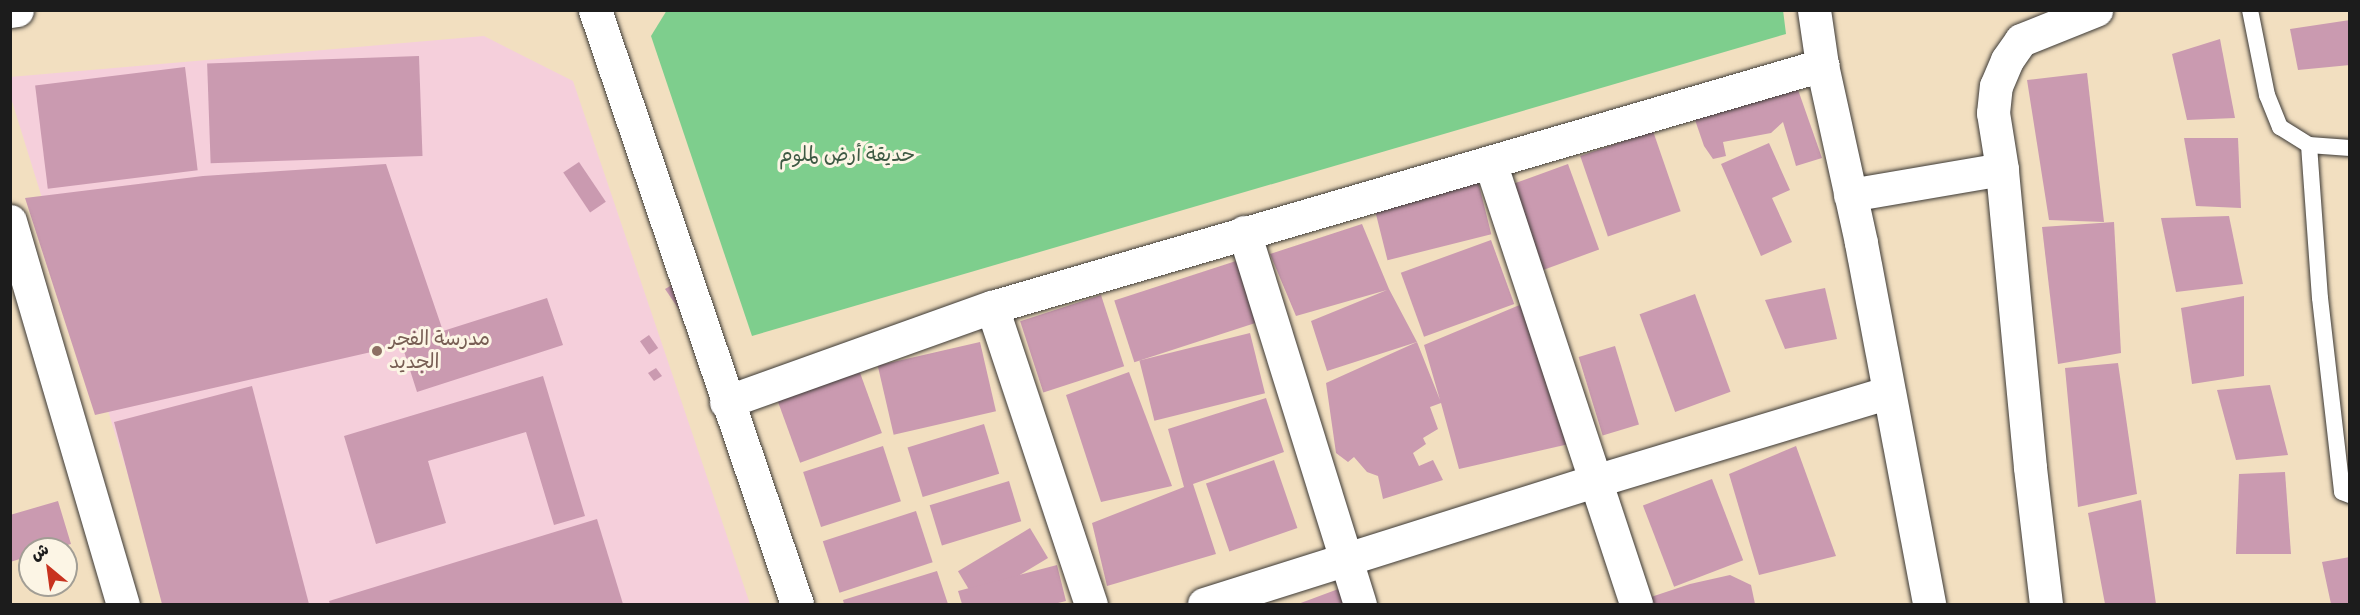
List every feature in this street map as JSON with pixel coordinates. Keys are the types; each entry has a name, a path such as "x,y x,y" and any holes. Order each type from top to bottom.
{"street":[{"path":"10,11 17,10"},
{"path":"595,10 726,402 797,604"},
{"path":"1814,10 1822,65 1850,195 1929,604"},
{"path":"2046,604 2030,467 2002,169 1993,113 1996,86 2007,60 2021,39 2096,10"},
{"path":"726,402 992,307 1822,65"},
{"path":"1490,162 1636,604"},
{"path":"1850,195 2002,169"},
{"path":"1244,232 1360,604"},
{"path":"13,240 123,604"},
{"path":"992,307 1091,604"},
{"path":"1204,604 1345,558 1887,393"}],"lane":[{"path":"2250,10 2267,95 2280,127 2309,144 2349,148"},
{"path":"2309,144 2320,298 2342,492 2349,495"}],"shaded area":[{"name":"مدرسة الفجر الجديد","path":"484,36 573,81 750,604 168,604 11,98 10,77"}],"green space":[{"name":"حديقة أرض لملوم","path":"667,10 1783,10 1786,34 752,336 651,36"}],"building":[{"path":"2350,20 2350,65 2298,70 2290,29"},
{"path":"2220,39 2235,118 2187,120 2172,54"},
{"path":"419,56 422,156 211,163 207,63"},
{"path":"185,67 198,170 48,189 35,85"},
{"path":"2087,73 2104,222 2049,220 2027,80"},
{"path":"1796,84 1822,158 1796,166 1783,122 1771,133 1723,142 1726,156 1713,159 1704,146 1693,114"},
{"path":"1653,131 1681,211 1608,236 1580,156"},
{"path":"2184,138 2238,138 2241,208 2196,206"},
{"path":"1769,143 1790,190 1772,198 1792,242 1761,256 1721,164"},
{"path":"579,162 606,202 590,212 563,173"},
{"path":"386,164 443,331 547,298 563,345 417,392 402,345 95,415 25,198 203,176"},
{"path":"1568,164 1599,250 1542,270 1511,185"},
{"path":"1478,181 1491,234 1387,260 1374,207"},
{"path":"2229,216 2243,284 2176,292 2161,218"},
{"path":"2114,222 2121,353 2058,364 2042,227"},
{"path":"1362,224 1389,289 1417,342 1327,371 1311,321 1387,290 1296,316 1270,254"},
{"path":"1491,240 1514,304 1424,337 1401,273"},
{"path":"1236,261 1256,323 1134,362 1114,301"},
{"path":"677,282 680,311 665,289"},
{"path":"1825,288 1837,339 1785,349 1765,300"},
{"path":"1695,294 1731,392 1675,412 1640,314"},
{"path":"1101,295 1124,366 1043,393 1020,321"},
{"path":"2244,296 2244,376 2192,384 2181,308"},
{"path":"1522,304 1569,444 1459,469 1441,403 1430,407 1438,429 1423,438 1426,444 1413,453 1419,466 1433,460 1443,480 1383,499 1378,476 1367,472 1354,457 1348,462 1336,453 1326,383 1417,342 1440,400 1424,345"},
{"path":"1250,333 1265,393 1154,421 1139,361"},
{"path":"649,335 658,348 649,354 640,341"},
{"path":"980,342 996,411 894,435 878,366"},
{"path":"1615,346 1639,424 1603,436 1579,357"},
{"path":"2118,363 2137,494 2078,507 2065,368"},
{"path":"656,368 662,376 654,381 648,373"},
{"path":"859,370 882,433 800,463 777,400"},
{"path":"1129,372 1172,486 1101,502 1066,395"},
{"path":"543,376 585,516 554,525 526,432 428,461 446,523 376,544 344,436"},
{"path":"2270,385 2288,455 2236,460 2217,390"},
{"path":"252,386 309,604 162,604 114,422"},
{"path":"1266,398 1284,452 1193,484 1216,554 1107,586 1092,523 1184,487 1168,429"},
{"path":"984,424 999,474 923,497 907,447"},
{"path":"883,446 901,501 821,527 803,472"},
{"path":"1796,446 1836,556 1759,575 1729,474"},
{"path":"1274,460 1297,528 1229,552 1206,483"},
{"path":"2285,472 2291,554 2236,554 2239,474"},
{"path":"1712,479 1743,560 1674,587 1643,506"},
{"path":"1009,481 1021,521 942,545 930,505"},
{"path":"2141,500 2156,604 2105,604 2088,513"},
{"path":"58,501 69,537 18,537 18,560 10,562 10,515"},
{"path":"916,511 933,562 839,593 823,541"},
{"path":"597,519 623,604 330,604 329,601"},
{"path":"1030,528 1048,558 976,601 958,571"},
{"path":"2350,557 2350,604 2331,604 2322,562"},
{"path":"1057,565 1066,601 1054,604 962,604 958,591"},
{"path":"937,571 948,604 844,604 843,600"},
{"path":"1730,575 1751,585 1755,604 1648,604 1645,599 1690,584"},
{"path":"1341,588 1347,604 1298,604"}],"place":[{"name":"مدرسة الفجر الجديد","path":"377,351"}]}
